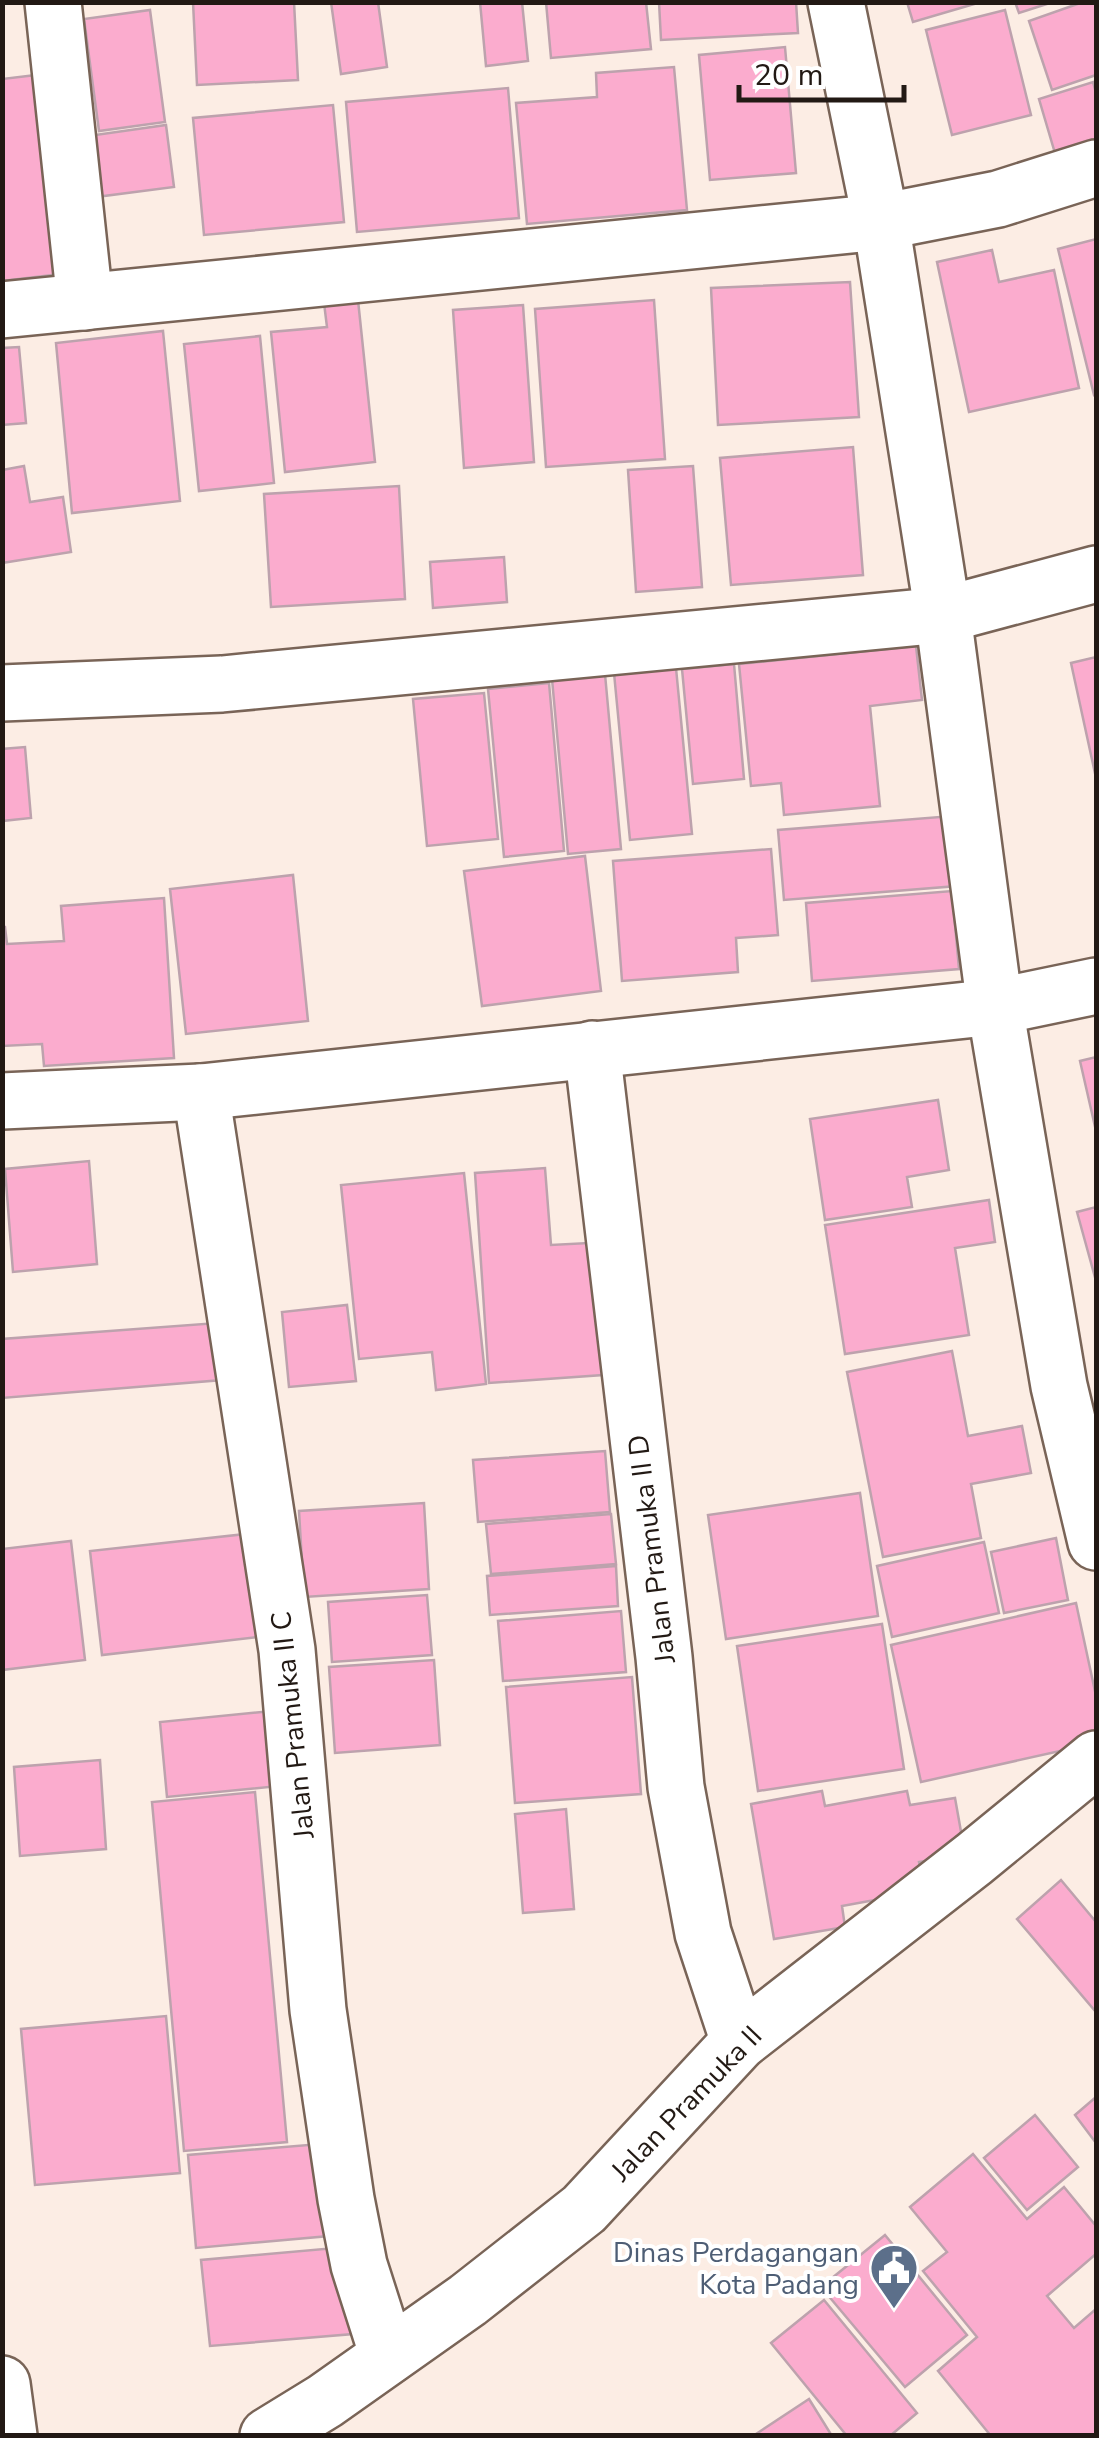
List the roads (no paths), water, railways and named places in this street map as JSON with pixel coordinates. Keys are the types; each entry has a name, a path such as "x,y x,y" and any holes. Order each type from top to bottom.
{"street":[{"path":"53,2 85,302"},
{"path":"836,2 881,222 944,615 995,1007 1078,1381 1096,1542"},
{"path":"2,310 881,222 998,199 1096,168"},
{"path":"2,693 222,684 944,615 1096,574"},
{"path":"2,1101 201,1092 995,1007 1096,986"},
{"name":"Jalan Pramuka II D","path":"592,1050 676,1787 703,1934 738,2042"},
{"name":"Jalan Pramuka II C","path":"201,1092 287,1650 318,2010 334,2124 359,2265 388,2356"},
{"name":"Jalan Pramuka II","path":"268,2436 325,2401 468,2300 584,2209 738,2042 974,1860 1096,1758"},
{"path":"2,2384 9,2436"}],"place":[{"name":"Dinas Perdagangan Kota Padang","path":"894,2310"}]}
